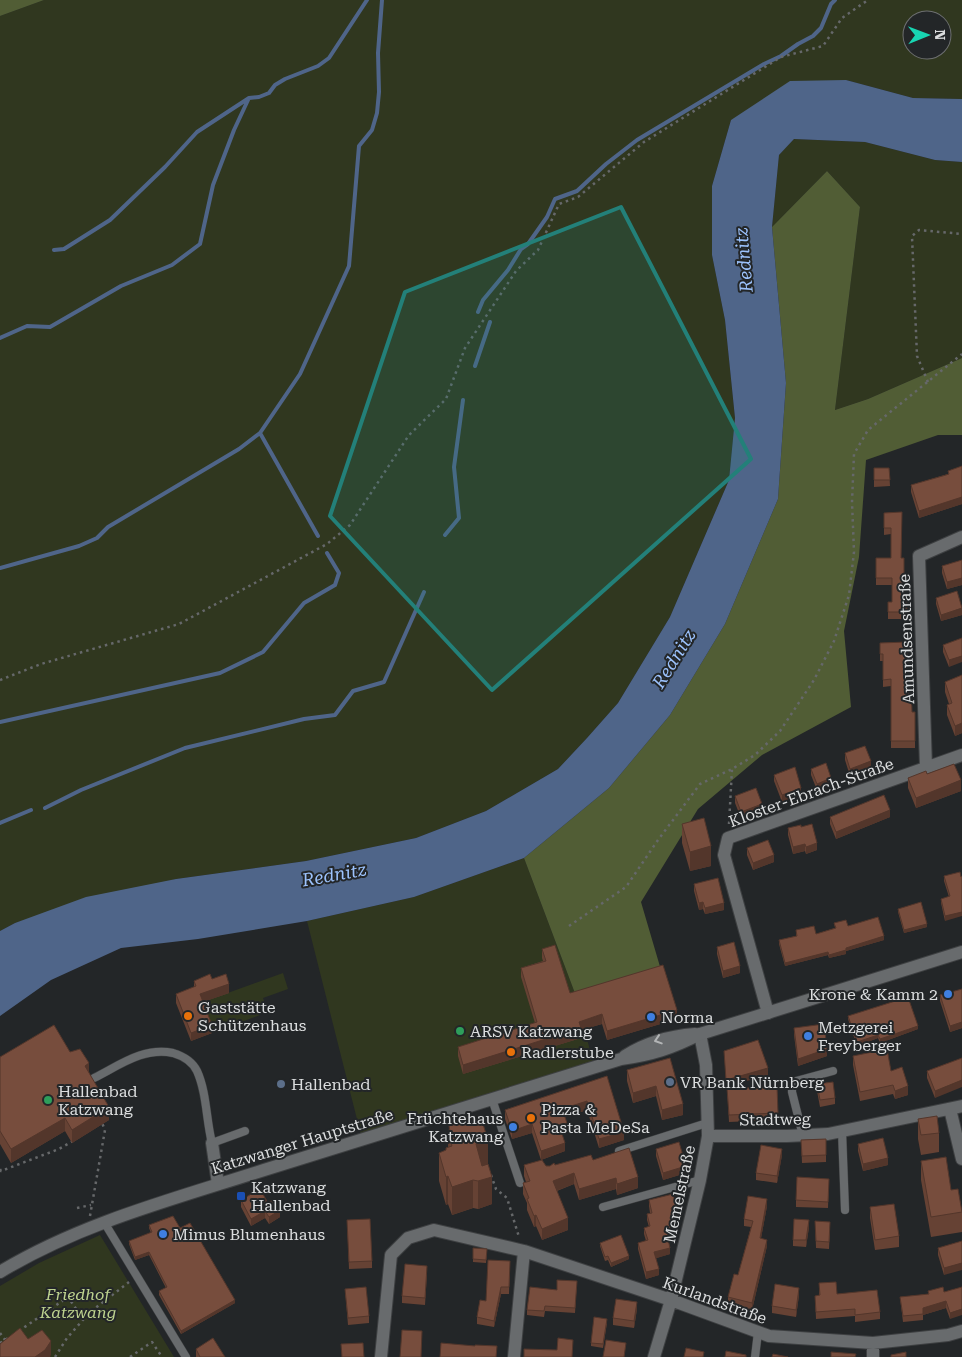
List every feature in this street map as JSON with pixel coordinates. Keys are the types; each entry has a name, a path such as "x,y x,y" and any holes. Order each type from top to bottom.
{"street":[{"name":"Amundsenstraße","path":"926,767 920,556 962,537"},
{"name":"Kloster-Ebrach-Straße","path":"768,1013 724,855 728,838 962,755"},
{"name":"Katzwanger Hauptstraße","path":"0,1272 44,1247 89,1227 218,1184 621,1059 640,1047 658,1040 673,1036 700,1034 962,952"},
{"name":"Memelstraße","path":"654,1357 671,1300 700,1180 707,1129 706,1065 700,1034"},
{"name":"Stadtweg","path":"707,1129 803,1136 828,1134 956,1108"},
{"path":"956,1108 962,1159"},
{"path":"212,1143 218,1184"},
{"name":"Kurlandstraße","path":"381,1357 391,1255 408,1238 434,1230 524,1250 671,1300 769,1336 873,1343 948,1335 962,1331"},
{"path":"514,1357 524,1250"},
{"path":"873,1343 873,1357"}],"lane":[{"path":"94,1078 140,1054 160,1051 183,1056 196,1070 203,1092 212,1143 245,1131"},
{"path":"803,1136 792,1092 792,1084 796,1080 833,1071"},
{"path":"492,1099 520,1183"},
{"path":"619,1151 707,1129"},
{"path":"842,1131 845,1210"},
{"path":"516,1172 526,1170"},
{"path":"603,1207 700,1180"},
{"path":"104,1222 186,1357"},
{"path":"756,1357 758,1332"}],"path":[{"path":"0,680 41,664 179,624 327,544 350,525 409,436 446,399 465,348 516,271 538,250 559,204 578,197 644,142 781,57 823,46 842,18 868,0"},
{"path":"928,382 917,356 912,236 919,230 962,234"},
{"path":"569,926 626,887 700,784 732,769 755,755 780,731 814,680 834,641 849,595 854,552 852,502 854,454 868,430 962,354"},
{"path":"728,838 732,769"},
{"path":"89,1227 104,1130 98,1116"},
{"path":"0,1171 59,1149 76,1139"},
{"path":"490,1170 496,1189 507,1198 524,1250"},
{"path":"77,1208 91,1205"},
{"path":"55,1357 67,1338 88,1313 137,1277"},
{"path":"0,1344 68,1297 84,1319"},
{"path":"0,1333 7,1344"},
{"path":"130,1357 152,1342 162,1357"}],"highlighted area":[{"path":"621,207 751,459 492,690 330,516 405,292"}],"green space":[{"path":"0,0 44,0 0,16"},
{"path":"44,0 962,0 962,99 913,98 846,80 731,120 712,186 712,255 725,320 735,418 729,480 670,617 618,703 558,769 486,811 416,838 306,861 176,879 15,923 0,931 0,16"},
{"path":"794,139 865,142 935,160 962,162 962,358 868,399 835,410 860,207 827,171 772,227 779,155"},
{"path":"827,171 860,207 835,410 868,399 962,358 962,435 938,435 866,460 859,557 844,631 851,707 762,755 698,809 641,902 661,970 576,996 524,858 609,788 670,715 725,624 778,499 786,383 772,227"},
{"name":"ARSV Katzwang","path":"524,858 576,996 594,1066 362,1139 307,921 414,897"},
{"path":"283,973 288,989 263,998 266,1007 259,1009 260,1015 212,1033 200,1003"},
{"name":"Friedhof Katzwang","path":"100,1235 174,1357 0,1357 0,1286 39,1263"}],"water":[{"name":"Rednitz","path":"846,80 913,98 962,99 962,162 935,160 865,142 794,139 779,155 772,227 786,383 778,499 725,624 670,715 609,788 524,858 414,897 307,921 198,939 121,948 51,980 0,1016 0,931 15,923 86,897 176,879 306,861 416,838 486,811 558,769 587,738 618,703 670,617 729,480 735,418 725,320 712,255 712,186 731,120 790,81"}],"building":[{"path":"962,466 962,497 919,511 911,485 949,474 948,471"},
{"path":"874,468 889,468 890,480 874,480"},
{"path":"902,512 901,558 904,558 904,600 907,600 907,612 888,612 888,602 892,602 892,578 876,578 876,558 891,558 891,528 884,528 884,513"},
{"path":"962,560 962,578 947,582 942,566"},
{"path":"957,591 962,608 941,615 936,598"},
{"path":"962,638 962,656 949,660 943,645"},
{"path":"907,642 908,653 905,653 906,677 911,677 912,712 915,712 915,741 891,741 891,679 883,680 883,654 880,654 880,643"},
{"path":"962,675 962,723 955,726 947,705 952,703 945,682"},
{"path":"865,746 871,761 850,769 845,753"},
{"path":"826,763 831,778 817,784 811,769"},
{"path":"954,764 961,780 916,798 908,778 926,771 927,774"},
{"path":"795,767 801,788 782,795 774,775"},
{"path":"756,788 762,804 741,812 735,796"},
{"path":"884,795 890,810 836,832 830,817"},
{"path":"704,818 711,846 690,852 682,824"},
{"path":"812,824 817,843 806,847 805,844 793,847 788,828"},
{"path":"768,840 774,855 753,863 747,848"},
{"path":"960,872 962,876 962,912 945,916 941,899 950,896 944,876"},
{"path":"718,878 724,903 705,908 703,902 699,903 694,884"},
{"path":"921,902 927,924 904,930 898,909"},
{"path":"878,917 884,936 829,955 828,952 785,963 779,940 797,936 796,930 814,926 816,934 836,928 834,923 846,920 848,926"},
{"path":"734,942 740,966 723,971 717,947"},
{"path":"555,945 570,993 663,965 677,1010 607,1031 602,1014 579,1022 581,1028 463,1065 458,1047 537,1022 521,968 546,961 542,949"},
{"path":"210,974 212,979 226,974 229,984 200,994 212,1025 191,1033 176,994 196,986 194,981"},
{"path":"962,989 962,1022 950,1026 940,995"},
{"path":"908,997 918,1026 880,1039 878,1035 857,1042 848,1016"},
{"path":"824,1024 827,1049 798,1059 794,1028"},
{"name":"Hallenbad Katzwang","path":"54,1025 70,1052 80,1049 89,1063 85,1066 109,1107 72,1130 65,1118 11,1149 0,1131 0,1057"},
{"path":"758,1040 768,1068 726,1080 724,1051"},
{"path":"887,1049 891,1071 902,1067 908,1086 895,1091 893,1085 860,1092 853,1056"},
{"path":"670,1058 683,1104 662,1110 656,1086 633,1093 627,1070"},
{"path":"962,1058 962,1080 935,1091 927,1071"},
{"path":"607,1076 624,1132 599,1139 587,1101 562,1109 567,1123 559,1125 565,1143 541,1151 532,1124 512,1131 505,1110"},
{"path":"833,1082 835,1098 820,1100 817,1084"},
{"path":"777,1087 778,1113 729,1115 727,1088"},
{"path":"937,1116 939,1133 921,1135 918,1119"},
{"path":"473,1120 474,1124 482,1121 488,1140 476,1144 482,1166 488,1164 492,1177 478,1181 473,1180 452,1187 448,1176 446,1177 439,1153 452,1146 448,1132 450,1131 449,1126"},
{"path":"883,1138 888,1158 863,1164 858,1144"},
{"path":"826,1139 826,1155 802,1156 801,1140"},
{"path":"679,1142 686,1166 663,1173 656,1149"},
{"path":"761,1145 782,1149 777,1176 756,1173"},
{"path":"629,1148 638,1177 617,1184 616,1178 579,1189 574,1173 553,1181 568,1218 542,1229 527,1199 529,1198 523,1183 530,1181 524,1165 542,1160 546,1166 550,1166 554,1163 555,1165 591,1155 593,1160"},
{"path":"946,1157 951,1190 958,1189 962,1212 931,1217 921,1161"},
{"path":"797,1177 829,1179 828,1202 796,1200"},
{"path":"260,1189 268,1203 274,1199 280,1210 269,1217 265,1211 251,1219 241,1200"},
{"path":"673,1194 676,1206 671,1208 674,1220 669,1221 673,1233 667,1235 670,1248 654,1252 659,1269 646,1272 638,1243 648,1240 644,1228 650,1226 647,1214 652,1213 649,1200"},
{"path":"748,1196 767,1199 760,1238 767,1240 752,1303 728,1297 734,1274 738,1275 753,1221 744,1219"},
{"path":"894,1204 899,1236 875,1240 870,1207"},
{"path":"173,1216 180,1228 190,1223 235,1300 181,1331 159,1291 167,1287 149,1252 135,1257 129,1241 152,1232 149,1225"},
{"path":"370,1219 372,1261 349,1262 347,1220"},
{"path":"794,1219 809,1220 806,1240 793,1240"},
{"path":"815,1221 830,1222 829,1242 816,1241"},
{"path":"621,1235 629,1256 611,1263 608,1256 605,1257 600,1243"},
{"path":"962,1241 962,1263 944,1268 938,1248"},
{"path":"473,1248 487,1249 486,1260 473,1259"},
{"path":"488,1260 510,1261 509,1287 501,1287 494,1321 477,1317 480,1300 486,1301"},
{"path":"405,1264 427,1266 425,1298 402,1296"},
{"path":"557,1280 577,1281 575,1308 545,1306 544,1311 527,1310 530,1287 557,1290"},
{"path":"836,1282 837,1294 877,1290 880,1312 855,1315 855,1309 816,1312 815,1296 820,1295 819,1283"},
{"path":"775,1284 799,1288 796,1310 772,1306"},
{"path":"366,1287 369,1316 348,1318 345,1289"},
{"path":"943,1287 944,1292 962,1287 962,1309 950,1313 946,1301 923,1308 923,1314 903,1316 900,1297 929,1294 928,1291"},
{"path":"616,1299 637,1302 634,1321 613,1318"},
{"path":"594,1317 607,1319 603,1344 591,1343"},
{"path":"20,1328 28,1339 42,1330 51,1341 45,1350 35,1357 0,1357 0,1344"},
{"path":"402,1330 422,1331 421,1357 400,1357"},
{"path":"213,1338 225,1357 200,1357 196,1349"},
{"path":"558,1338 573,1340 572,1357 524,1357 524,1349 557,1350"},
{"path":"606,1340 626,1343 624,1357 603,1357"},
{"path":"363,1343 364,1357 342,1357 341,1344"},
{"path":"441,1343 497,1346 496,1357 440,1357"},
{"path":"686,1348 704,1352 703,1357 684,1357"},
{"path":"726,1351 746,1355 746,1357 725,1357"},
{"path":"831,1352 856,1354 855,1357 831,1357"},
{"path":"906,1352 906,1357 891,1357 891,1355"},
{"path":"773,1354 788,1357 772,1357"}],"waterway":[{"path":"54,250 64,249 110,220 165,167 197,132 249,98 269,93 275,85 285,79 318,66 329,58 367,0"},
{"path":"0,568 79,546 97,538 108,527 239,449 260,433 300,374 349,266 359,146 372,130 377,113 379,92 378,53 382,0"},
{"path":"478,312 483,300 547,217 555,199 577,191 606,164 637,140 813,36 821,28 831,4 835,0"},
{"path":"0,338 27,326 50,327 121,286 172,265 200,244 213,185 234,130 248,100"},
{"path":"475,366 490,322"},
{"path":"445,535 459,518 454,467 463,400"},
{"path":"260,433 318,536"},
{"path":"0,722 220,673 263,652 304,603 335,585 339,573 327,553"},
{"path":"45,808 81,790 185,748 304,719 335,715 353,691 384,682 424,592"},
{"path":"0,823 31,810"}],"place":[{"name":"Krone & Kamm 2","path":"948,994"},
{"name":"Gaststätte Schützenhaus","path":"188,1016"},
{"name":"Norma","path":"651,1017"},
{"name":"ARSV Katzwang","path":"460,1031"},
{"name":"Metzgerei Freyberger","path":"808,1036"},
{"name":"Radlerstube","path":"511,1052"},
{"name":"VR Bank Nürnberg","path":"670,1082"},
{"name":"Hallenbad","path":"281,1084"},
{"name":"Hallenbad Katzwang","path":"48,1100"},
{"name":"Pizza & Pasta MeDeSa","path":"531,1118"},
{"name":"Früchtehaus Katzwang","path":"513,1127"},
{"name":"Katzwang Hallenbad","path":"241,1196"},
{"name":"Mimus Blumenhaus","path":"163,1234"}]}
